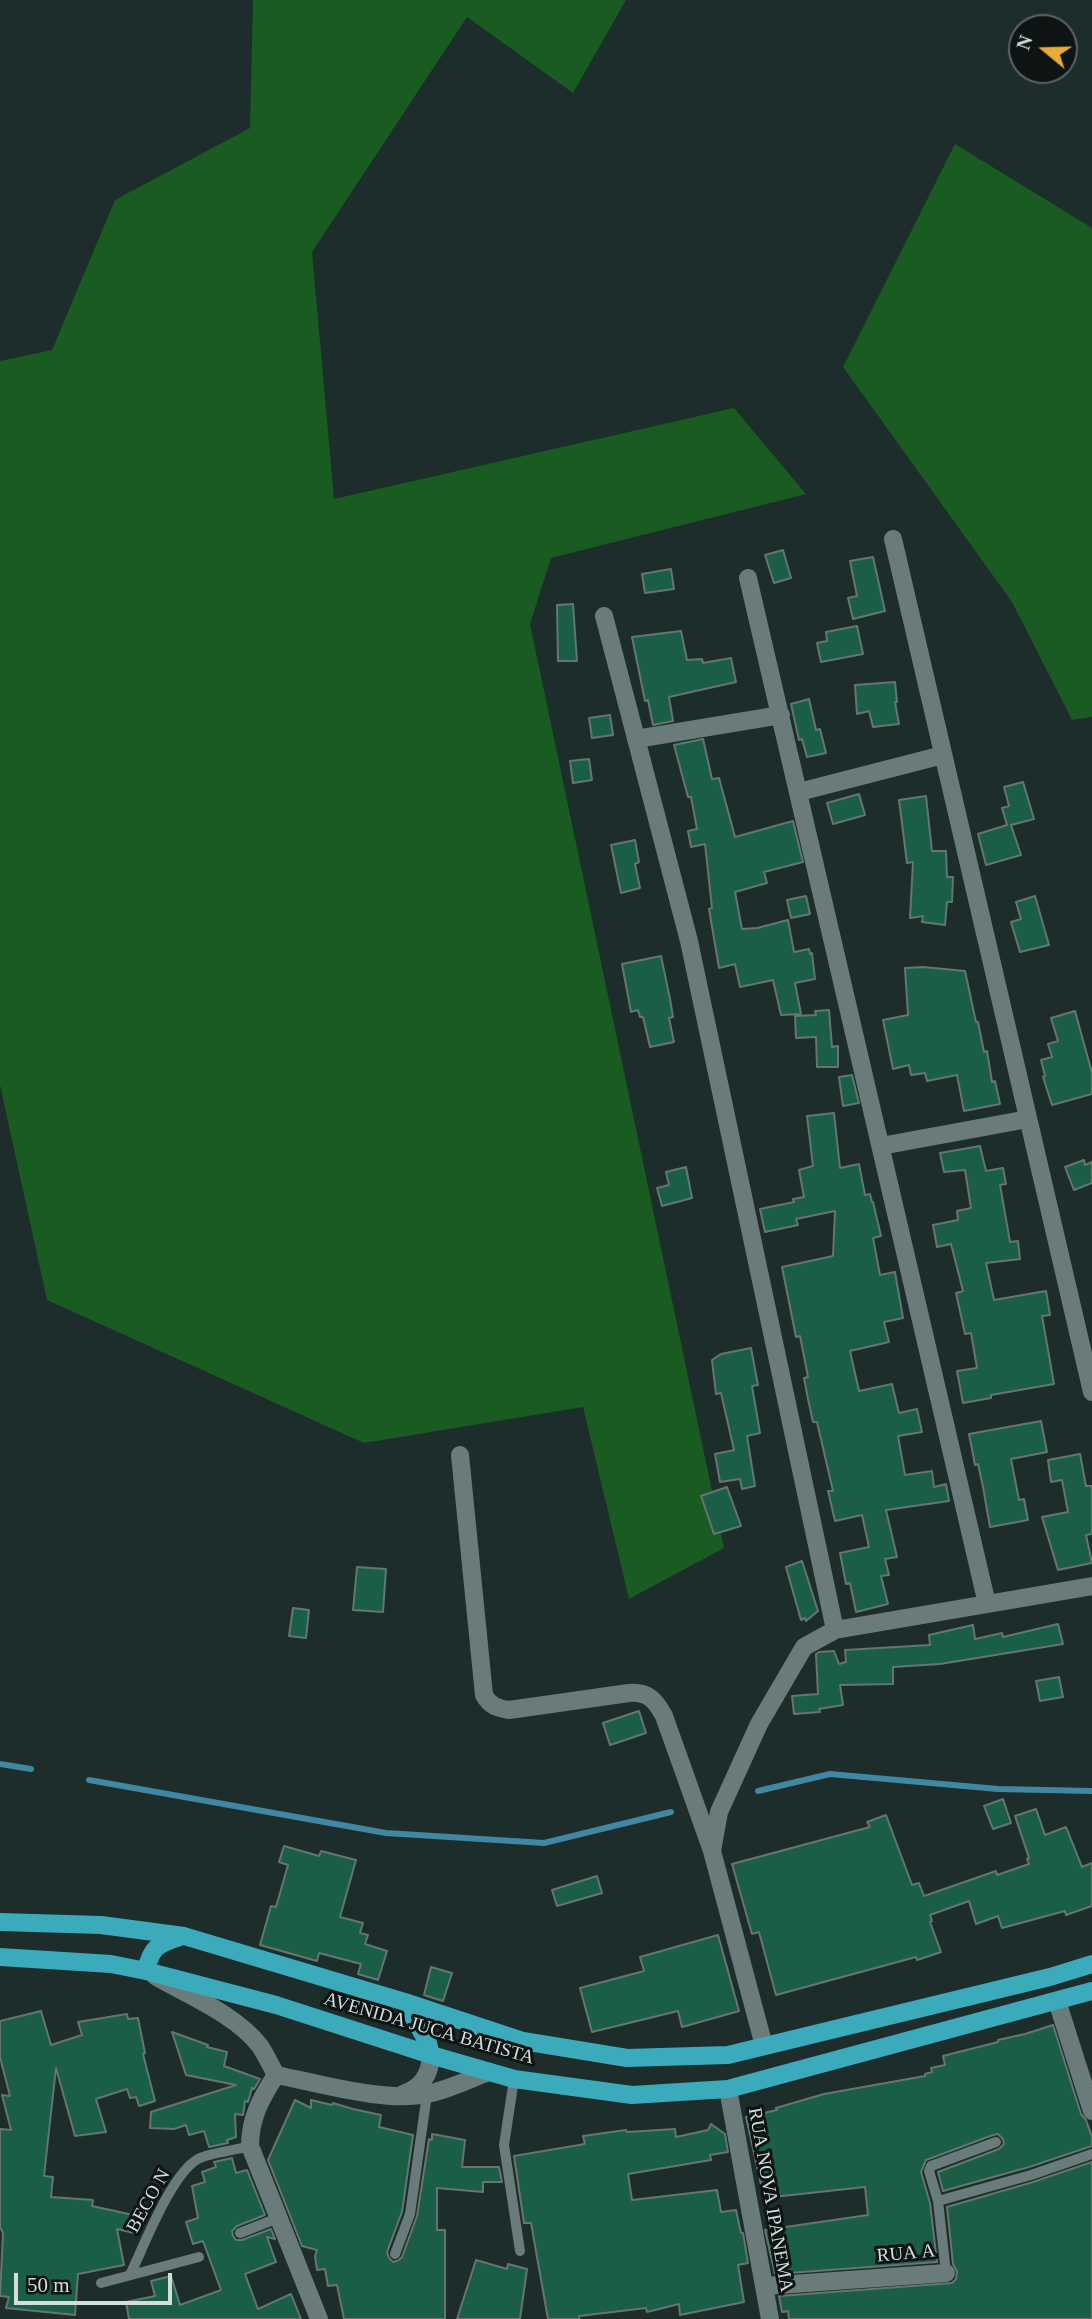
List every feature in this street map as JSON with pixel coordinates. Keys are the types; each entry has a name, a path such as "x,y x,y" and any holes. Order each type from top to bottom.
{"main road":[{"name":"AVENIDA JUCA BATISTA","path":"0,1922 101,1925 184,1936 523,2040 627,2058 728,2055 1092,1965"},
{"path":"146,1971 148,1959 154,1949 162,1943 184,1936"},
{"name":"AVENIDA JUCA BATISTA","path":"0,1957 111,1964 146,1971 276,2005 514,2079 632,2095 729,2089 1092,1992"},
{"path":"405,2002 428,2043 431,2055"}],"street":[{"path":"893,539 1092,1392"},
{"path":"748,578 987,1604"},
{"path":"604,616 689,941 835,1630"},
{"path":"636,739 781,715"},
{"path":"799,792 943,755"},
{"path":"881,1146 1028,1119"},
{"path":"460,1455 484,1695 488,1702 496,1707 509,1710 639,1692 650,1696 658,1704 712,1852 765,2046"},
{"path":"712,1852 719,1812 759,1724 804,1647 835,1630 1092,1586"},
{"path":"146,1971 242,2029 259,2046 276,2075 369,2093 400,2096 427,2094 489,2072"},
{"path":"1057,2001 1092,2111"},
{"path":"400,2096 421,2085 428,2076 431,2055"},
{"path":"276,2075 260,2100 252,2121 250,2146 319,2319"},
{"name":"RUA NOVA IPANEMA","path":"729,2089 770,2319"},
{"name":"RUA A","path":"765,2286 946,2273"}],"lane":[{"path":"514,2079 504,2145 520,2251"},
{"path":"395,2254 410,2214 427,2094"},
{"name":"RUA A","path":"946,2273 938,2201 929,2171 931,2166 996,2142"},
{"name":"BECO N","path":"130,2275 168,2195 181,2175 198,2159 250,2146"},
{"path":"938,2201 1031,2175 1092,2154"},
{"path":"240,2233 278,2218"},
{"path":"102,2283 199,2257"}],"green space":[{"path":"253,0 626,0 573,93 467,17 312,252 334,499 734,408 806,494 551,558 530,624 724,1548 629,1599 583,1407 364,1443 47,1300 0,1085 0,361 52,350 115,200 250,128"},
{"path":"955,144 1092,228 1092,717 1072,720 1012,602 843,367"}],"building":[{"path":"783,550 791,578 774,583 765,555"},
{"path":"873,557 885,611 853,619 848,598 857,596 850,561"},
{"path":"671,569 674,589 645,593 642,574"},
{"path":"573,604 577,661 558,661 557,605"},
{"path":"857,626 863,654 821,662 817,643 827,641 826,632"},
{"path":"681,631 687,660 702,659 703,663 731,658 736,682 669,697 673,721 653,725 648,700 645,701 632,637"},
{"path":"895,682 899,724 873,727 869,711 857,714 855,685"},
{"path":"809,699 816,730 820,729 826,753 807,757 802,739 799,740 791,704"},
{"path":"610,715 613,735 592,738 589,718"},
{"path":"703,739 712,779 719,778 735,837 793,821 803,862 764,872 767,883 735,892 742,929 788,920 794,952 809,949 810,954 812,953 815,979 795,983 801,1014 781,1015 773,980 740,987 735,964 719,968 709,909 712,908 705,844 691,847 688,831 697,829 691,797 688,797 674,745"},
{"path":"589,759 592,780 573,783 570,761"},
{"path":"1023,782 1034,819 1011,825 1021,855 986,865 978,834 1007,825 1002,808 1009,806 1004,787"},
{"path":"859,794 865,815 833,824 827,803"},
{"path":"926,796 932,851 946,851 947,877 953,877 952,902 947,902 945,925 922,922 923,916 910,918 913,862 907,863 899,800"},
{"path":"635,840 639,862 635,864 640,888 621,893 611,845"},
{"path":"806,896 810,914 791,918 787,900"},
{"path":"1035,896 1049,945 1020,952 1011,922 1021,919 1016,902"},
{"path":"661,956 673,1017 669,1018 674,1042 650,1047 643,1017 640,1017 638,1010 631,1012 622,964"},
{"path":"905,968 965,971 976,1022 984,1052 987,1051 992,1082 995,1081 1000,1104 964,1111 957,1075 927,1081 925,1073 911,1075 909,1065 893,1069 883,1020 908,1015"},
{"path":"829,1010 832,1047 838,1046 838,1067 817,1067 816,1037 796,1038 795,1016 816,1015 815,1011"},
{"path":"1075,1011 1092,1073 1092,1094 1052,1105 1041,1060 1052,1057 1048,1044 1058,1041 1051,1018"},
{"path":"852,1075 859,1103 843,1106 839,1077"},
{"path":"834,1113 840,1168 859,1164 865,1195 870,1194 881,1236 873,1238 880,1275 895,1272 903,1318 884,1322 889,1342 850,1351 859,1391 892,1384 899,1413 917,1409 922,1432 898,1436 905,1475 932,1471 934,1487 946,1484 949,1501 886,1510 897,1557 885,1559 889,1575 881,1576 888,1604 856,1612 850,1583 846,1584 840,1553 869,1547 862,1515 835,1521 828,1491 833,1491 817,1422 813,1422 804,1378 808,1377 800,1336 796,1337 782,1267 833,1256 835,1211 796,1219 798,1225 765,1232 760,1209 794,1202 793,1199 804,1197 799,1170 813,1166 807,1116"},
{"path":"980,1146 986,1171 1003,1168 1006,1184 1000,1185 1010,1242 1018,1241 1020,1259 986,1263 994,1300 1046,1291 1050,1315 1042,1316 1054,1384 991,1395 991,1398 963,1403 957,1371 977,1368 971,1333 965,1334 956,1293 963,1291 951,1244 937,1247 933,1225 958,1220 957,1211 971,1208 965,1170 944,1172 940,1153"},
{"path":"1084,1160 1085,1165 1092,1162 1092,1183 1074,1190 1065,1167"},
{"path":"686,1167 692,1198 662,1206 657,1188 669,1185 666,1172"},
{"path":"751,1348 758,1385 752,1386 760,1433 747,1436 755,1486 742,1489 740,1479 720,1482 715,1454 734,1450 721,1393 716,1394 712,1360 721,1354"},
{"path":"1041,1421 1047,1452 1011,1459 1019,1500 1024,1499 1028,1520 990,1527 978,1464 975,1465 969,1434"},
{"path":"1080,1454 1086,1486 1092,1486 1092,1534 1086,1535 1092,1563 1058,1570 1042,1517 1068,1512 1062,1480 1051,1482 1048,1460"},
{"path":"727,1487 741,1526 714,1534 701,1496"},
{"path":"802,1561 818,1611 806,1621 805,1618 801,1620 786,1567"},
{"path":"357,1567 386,1569 383,1612 353,1610"},
{"path":"293,1608 309,1610 306,1638 289,1636"},
{"path":"1058,1624 1063,1644 940,1664 893,1667 893,1684 840,1685 843,1705 819,1709 820,1712 794,1714 792,1696 818,1694 816,1654 819,1652 834,1651 839,1664 846,1662 845,1650 930,1645 929,1635 973,1625 975,1639 1002,1633 1003,1637"},
{"path":"1059,1677 1063,1697 1040,1701 1036,1681"},
{"path":"639,1711 646,1733 610,1745 603,1723"},
{"path":"1003,1799 1011,1823 993,1829 984,1806"},
{"path":"1036,1809 1045,1835 1066,1827 1082,1867 1092,1863 1092,1906 1066,1915 1065,1911 1002,1928 998,1916 976,1924 969,1901 930,1915 941,1952 776,1995 759,1932 752,1934 732,1864 870,1827 867,1822 886,1815 912,1885 919,1883 924,1896 996,1871 997,1875 1029,1864 1015,1816"},
{"path":"284,1846 319,1856 321,1851 356,1860 340,1917 363,1923 360,1933 368,1935 365,1944 387,1951 378,1980 358,1974 361,1964 319,1953 317,1961 260,1945 271,1906 276,1907 288,1865 279,1862"},
{"path":"597,1876 602,1893 557,1906 552,1890"},
{"path":"718,1935 739,2011 682,2027 678,2011 592,2032 580,1988 644,1971 640,1957"},
{"path":"431,1967 452,1973 443,2001 424,1995"},
{"path":"41,2011 51,2045 82,2035 78,2022 127,2014 128,2019 138,2018 145,2053 143,2054 155,2101 139,2106 136,2097 130,2098 127,2089 96,2099 106,2132 75,2136 56,2068 44,2176 53,2177 51,2197 93,2200 92,2206 138,2216 134,2233 117,2229 124,2265 78,2274 75,2315 6,2308 9,2297 0,2296 3,2233 0,2227 0,2129 11,2130 2,2095 10,2096 0,2057 0,2021"},
{"path":"1053,2025 1081,2114 1092,2137 1092,2146 943,2191 938,2172 999,2149 1004,2144 1003,2139 998,2134 993,2135 926,2160 921,2172 930,2203 937,2262 775,2274 765,2230 868,2215 865,2187 764,2198 746,2117 824,2094 925,2076 932,2072 931,2068 945,2065 943,2056"},
{"path":"172,2032 208,2045 207,2047 227,2052 224,2066 260,2079 254,2089 252,2088 248,2102 245,2101 243,2115 235,2114 236,2137 227,2140 228,2143 209,2147 204,2131 189,2135 186,2125 174,2129 150,2128 151,2112 236,2085 186,2075"},
{"path":"295,2100 311,2108 311,2100 381,2115 379,2127 413,2135 402,2212 387,2252 393,2262 402,2257 417,2216 432,2134 465,2140 462,2167 499,2167 502,2182 483,2182 483,2192 437,2188 437,2230 445,2230 445,2319 344,2319 337,2285 328,2286 325,2269 317,2270 317,2250 302,2246 268,2160"},
{"path":"711,2124 725,2134 728,2152 710,2155 711,2160 628,2174 632,2200 717,2190 721,2212 736,2210 743,2233 748,2263 738,2265 744,2302 680,2315 679,2304 647,2312 646,2308 579,2316 579,2319 548,2319 531,2223 524,2223 514,2156 585,2144 583,2136 626,2130 675,2129 676,2137 708,2130"},
{"path":"232,2158 236,2173 247,2170 265,2215 237,2226 232,2231 233,2236 236,2240 242,2240 271,2229 275,2239 267,2237 276,2262 245,2274 258,2309 291,2294 301,2319 129,2319 126,2302 155,2296 151,2281 171,2276 180,2305 221,2290 203,2241 193,2244 186,2222 198,2218 192,2186 205,2182 202,2172 216,2167 214,2162"},
{"path":"1092,2162 1092,2319 789,2319 788,2311 782,2312 779,2296 952,2283 957,2272 953,2264 947,2207"},
{"path":"476,2260 507,2269 508,2264 527,2269 520,2319 457,2319"}],"waterway":[{"path":"0,1764 31,1769"},
{"path":"758,1791 830,1774 998,1789 1092,1791"},
{"path":"89,1780 386,1833 544,1843 671,1812"}]}
